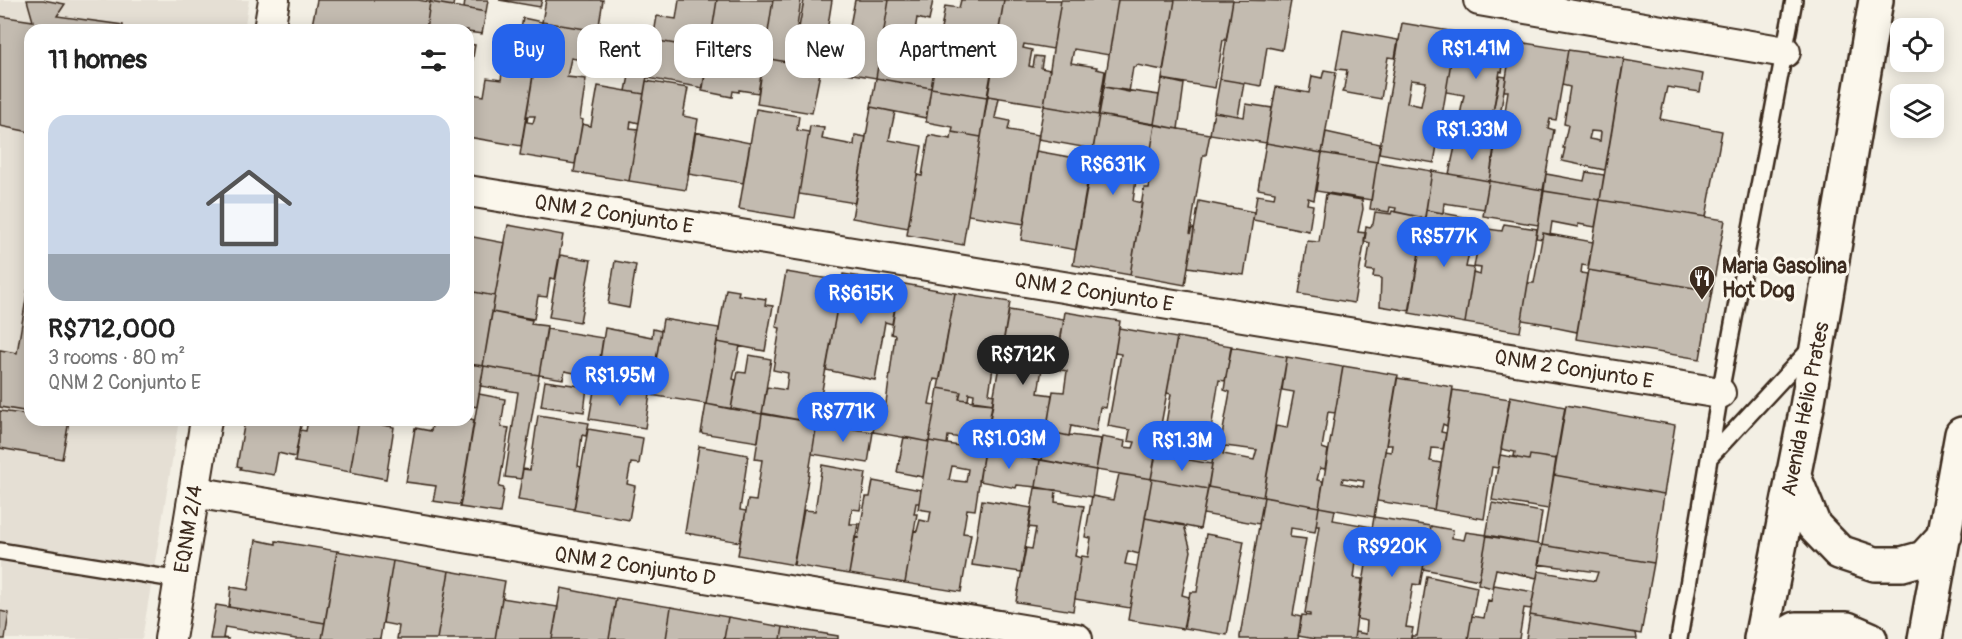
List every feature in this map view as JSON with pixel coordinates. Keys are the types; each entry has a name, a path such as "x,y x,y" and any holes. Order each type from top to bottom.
{"main road":[{"name":"Avenida Hélio Prates","path":"1761,639 1819,339 1876,0"},
{"path":"1925,639 1962,434"},
{"path":"1793,474 1814,526 1839,552 1875,564 1902,564 1924,558 1945,535"},
{"path":"1779,639 1796,629 1847,629 1870,639"}],"street":[{"path":"270,24 274,0"},
{"path":"1479,0 1785,52"},
{"name":"QNM 2 Conjunto E","path":"474,191 1720,393"},
{"name":"EQNM 2/4","path":"170,639 205,426"},
{"name":"QNM 2 Conjunto D","path":"194,492 1077,639"}],"lane":[{"path":"1679,639 1720,393 1794,0"},
{"path":"1709,458 1819,339"},
{"path":"0,551 180,580"}],"shaded area":[{"path":"0,0 249,0 245,24 24,24 24,426 178,426 142,639 0,639"}],"building":[{"path":"27,0 65,4 57,16 116,24 24,24 24,131 0,126 0,16 33,21"},
{"path":"317,0 430,2 427,24 312,24"},
{"path":"431,0 454,0 453,6 430,2"},
{"path":"462,0 488,0 486,12 464,8 465,1"},
{"path":"499,0 542,0 540,7"},
{"path":"546,0 603,0 599,24 577,24 577,28 542,22"},
{"path":"679,0 717,0 713,24 674,24 674,44 662,42 662,24 656,24 657,16 676,19"},
{"path":"717,0 773,0 769,24 713,24"},
{"path":"773,0 801,0 797,24 785,24 785,62 773,60 773,24 769,24"},
{"path":"804,0 832,0 828,24 800,24"},
{"path":"855,0 889,0 885,24 877,24 876,78 865,76 865,24 850,24"},
{"path":"889,0 933,0 929,21 917,18 916,24 885,24"},
{"path":"961,0 1004,0 1000,24 942,24 945,6 959,8"},
{"path":"1004,0 1061,0 1053,49 1024,44 1023,48 1032,50 1029,66 1033,67 1035,56 1043,57 1041,68 1050,70 1044,105 988,96 991,78 1017,78 1017,24 1000,24"},
{"path":"1061,0 1118,0 1109,55 1074,49 1071,63 1097,67 1096,69 1105,71 1098,115 1044,106"},
{"path":"1118,0 1175,0 1163,70 1137,65 1133,67 1129,92 1104,87"},
{"path":"1175,0 1233,0 1215,88 1162,79"},
{"path":"1233,0 1291,1 1282,50 1267,47 1261,86 1220,79"},
{"path":"430,2 486,12 482,34 474,33 474,24 427,24"},
{"path":"523,18 542,22 542,24 522,24"},
{"path":"1402,23 1456,32 1434,163 1379,153","holes":["1411,80 1426,82 1421,106 1407,103"]},
{"path":"565,26 577,28 577,59 571,58 567,77 586,79 580,119 583,120 575,164 520,155 533,78 565,78","holes":["528,116 535,116 533,123 527,122"]},
{"path":"1343,30 1398,40 1395,58 1388,57 1381,99 1342,92 1347,70 1336,69"},
{"path":"1456,32 1507,42 1502,72 1500,71 1490,140 1471,136 1472,127 1458,125 1464,95 1446,92"},
{"path":"1512,41 1568,50 1556,120 1550,119 1548,128 1554,130 1543,190 1489,181 1500,118 1504,119 1508,91 1504,91"},
{"path":"662,42 674,44 674,78 705,78 703,88 647,78 662,78"},
{"path":"1568,50 1624,58 1605,170 1562,161 1568,125 1564,124 1570,87 1562,85","holes":["1591,131 1601,132 1600,141 1589,139"]},
{"path":"773,60 785,62 785,78 819,78 812,113 757,104 761,78 773,78"},
{"path":"1624,60 1703,74 1700,92 1667,87 1660,119 1722,131 1706,217 1600,200"},
{"path":"1324,70 1336,72 1322,153 1266,143 1276,87 1309,93 1312,76 1322,78"},
{"path":"877,72 877,78 933,78 931,88 876,78"},
{"path":"1500,76 1506,77 1498,129 1490,128"},
{"path":"487,78 501,80 501,78 533,78 521,146 474,138 474,94 484,96"},
{"path":"629,78 647,78 644,94 626,91"},
{"path":"704,78 760,78 758,93 739,90 739,92 733,91 732,97 702,91"},
{"path":"876,78 931,88 926,118 871,107"},
{"path":"933,78 990,78 987,97 931,88"},
{"path":"1162,79 1184,84 1178,129 1154,124"},
{"path":"1220,79 1244,83 1238,116 1214,112"},
{"path":"646,81 688,88 683,116 698,119 686,190 629,181"},
{"path":"598,86 644,94 639,123 631,121 630,128 638,129 629,181 574,172 582,124 591,126"},
{"path":"1104,87 1159,95 1154,124 1099,115"},
{"path":"931,88 987,97 981,137 952,132 953,127 926,122"},
{"path":"988,96 999,98 995,118 1010,121 1008,130 1039,135 1024,224 968,215"},
{"path":"1246,104 1272,108 1266,143 1210,134 1214,112 1244,117"},
{"path":"1044,106 1099,115 1093,149 1038,139"},
{"path":"871,107 895,112 889,140 922,146 908,228 852,218"},
{"path":"756,109 799,116 797,130 809,132 795,218 739,209"},
{"path":"1099,115 1155,125 1148,167 1138,166 1133,201 1142,203 1130,275 1073,265"},
{"path":"1155,125 1210,134 1206,155 1203,155 1190,234 1192,228 1194,229 1185,285 1130,275 1144,188 1149,188 1151,175 1147,174"},
{"path":"810,126 824,128 822,139 854,145 855,135 866,137 855,203 799,194"},
{"path":"695,132 750,143 743,183 688,174"},
{"path":"952,132 981,137 963,245 907,235 917,175 922,176 929,135 951,139"},
{"path":"1326,132 1380,144 1377,162 1322,153"},
{"path":"1456,142 1494,148 1489,181 1449,174"},
{"path":"1266,143 1322,153 1314,200 1308,198 1307,204 1313,205 1309,231 1253,220 1257,195 1274,198 1275,192 1258,189"},
{"path":"1036,151 1092,161 1076,250 1021,240"},
{"path":"1322,153 1377,162 1371,200 1316,191"},
{"path":"1377,162 1432,171 1425,218 1395,212 1396,208 1390,207 1389,212 1370,209"},
{"path":"1432,171 1489,181 1484,209 1444,203 1443,213 1426,210"},
{"path":"1586,172 1604,175 1600,200 1544,191 1546,174 1584,181"},
{"path":"1489,181 1543,190 1538,225 1483,216"},
{"path":"1544,191 1600,200 1595,227 1578,224 1578,227 1552,222 1550,235 1543,233 1542,239 1536,238"},
{"path":"1326,194 1362,200 1363,209 1358,232 1366,233 1354,303 1299,294 1307,241 1319,242"},
{"path":"1600,200 1725,220 1712,291 1588,270"},
{"path":"1199,201 1254,212 1244,275 1188,267"},
{"path":"1426,210 1476,219 1466,267 1474,268 1465,323 1409,313"},
{"path":"1392,211 1425,218 1410,311 1380,306 1381,278 1373,277 1374,271 1366,270 1370,243 1364,241 1366,226 1370,227 1373,224 1375,212 1391,214"},
{"path":"1504,224 1537,229 1520,332 1465,323 1473,273 1480,275 1481,268 1474,267 1481,228 1502,231"},
{"path":"508,225 563,235 555,279 550,278 547,297 538,296 534,319 492,312"},
{"path":"1543,233 1593,242 1588,266 1582,265 1581,273 1587,274 1577,332 1522,320 1528,283 1534,283"},
{"path":"474,237 505,243 495,296 474,292"},
{"path":"560,255 591,260 580,322 549,317"},
{"path":"615,261 636,265 629,308 608,304"},
{"path":"1588,270 1712,291 1700,359 1576,339"},
{"path":"786,272 842,281 816,423 762,413 767,387 786,390 788,373 773,370 780,328 776,327"},
{"path":"843,274 899,283 892,324 885,322 875,380 826,370"},
{"path":"899,283 955,293 940,380 934,379 929,404 935,405 929,442 873,432 877,409 885,411 895,335 891,334"},
{"path":"726,289 739,291 738,295 766,299 765,305 773,306 765,351 717,342"},
{"path":"474,292 495,296 483,366 474,365"},
{"path":"955,293 1010,302 1003,343 997,342 989,394 994,395 993,404 973,402 974,394 969,393 968,400 959,399 961,392 938,388"},
{"path":"1009,310 1064,319 1058,352 1045,350 1038,393 1052,395 1042,460 984,450"},
{"path":"24,311 24,411 0,407 0,350 17,353"},
{"path":"492,312 532,320 531,324 547,326 539,375 483,366"},
{"path":"1065,312 1120,321 1106,408 1100,407 1096,431 1071,426 1069,436 1046,431 1053,391 1064,392 1067,371 1056,369"},
{"path":"663,319 719,328 706,404 650,395"},
{"path":"605,328 652,337 653,329 661,331 650,394 631,391 633,383 623,381 621,389 596,385"},
{"path":"1119,328 1177,338 1151,479 1096,470 1102,437 1125,441 1124,447 1133,448 1135,442 1128,441 1130,430 1108,426 1121,354 1115,353"},
{"path":"547,329 603,338 596,385 578,381 579,374 565,371 563,379 539,375"},
{"path":"1177,337 1232,346 1225,381 1219,380 1206,460 1161,452 1171,394 1167,393"},
{"path":"717,342 740,346 733,379 736,380 731,409 706,404"},
{"path":"1231,347 1287,357 1263,497 1208,487 1216,440 1221,441 1230,392 1224,390","holes":["1225,446 1257,450 1254,460 1223,454"]},
{"path":"749,355 771,359 762,414 731,409 738,372 746,373"},
{"path":"1287,357 1343,367 1335,413 1328,412 1322,448 1328,450 1325,469 1320,468 1317,480 1323,481 1319,507 1263,497 1276,426 1287,428 1294,392 1282,390"},
{"path":"474,365 484,366 477,407 474,406"},
{"path":"484,366 539,375 521,479 505,477 518,392 480,386"},
{"path":"1343,366 1398,375 1374,517 1319,507","holes":["1343,478 1364,481 1363,487 1342,483"]},
{"path":"1397,378 1453,387 1447,426 1443,424 1441,432 1446,433 1443,449 1432,448 1430,461 1441,463 1434,510 1377,501 1385,451 1391,452 1392,445 1386,445"},
{"path":"545,381 587,387 584,412 541,406"},
{"path":"595,385 650,394 645,428 589,419"},
{"path":"938,388 961,392 959,399 993,404 984,450 960,446 962,438 948,436 947,444 929,441"},
{"path":"1453,390 1510,399 1498,468 1492,467 1484,519 1434,510"},
{"path":"479,394 505,399 501,427 509,428 499,487 504,488 500,513 460,507"},
{"path":"1510,396 1565,407 1556,459 1530,455 1529,460 1518,458 1514,456 1515,452 1501,449"},
{"path":"706,404 762,414 758,442 701,433"},
{"path":"1566,405 1675,425 1664,494 1554,475"},
{"path":"0,411 24,414 24,426 68,426 62,459 0,448"},
{"path":"762,414 817,423 794,565 738,555 748,500 756,501 762,460 755,459"},
{"path":"538,415 589,423 586,436 582,435 578,466 581,467 574,509 518,500 523,469 530,470"},
{"path":"817,423 873,432 868,463 812,454"},
{"path":"244,426 301,426 295,457 278,453 274,475 240,469 241,467 237,466"},
{"path":"307,426 358,426 350,472 295,462 300,430 306,431"},
{"path":"358,426 394,427 386,479 350,472"},
{"path":"432,426 473,426 460,505 433,501 436,486 406,482 415,428 431,431"},
{"path":"588,429 643,438 639,464 631,463 627,484 635,486 629,520 574,510"},
{"path":"1046,431 1101,439 1096,470 1042,460"},
{"path":"904,437 929,442 923,477 897,472"},
{"path":"929,441 984,450 975,510 967,509 963,533 971,534 961,592 905,583 914,530 917,531 920,520 929,522 931,511 918,509","holes":["952,466 968,469 966,482 949,480"]},
{"path":"699,446 748,455 740,510 746,511 740,542 685,533"},
{"path":"984,450 1040,460 1036,487 1017,485 1016,488 979,481"},
{"path":"1156,454 1212,464 1208,489 1151,479"},
{"path":"1500,455 1529,460 1530,455 1556,459 1548,509 1492,500"},
{"path":"1040,460 1096,470 1092,497 1036,487"},
{"path":"822,465 866,473 860,510 852,509 850,524 858,524 849,574 793,565 804,510 815,511"},
{"path":"1119,474 1152,479 1139,554 1128,551 1125,564 1137,566 1130,608 1075,599 1081,558 1082,556 1088,557 1091,538 1085,537 1092,496 1113,500"},
{"path":"1554,475 1664,494 1654,563 1542,545"},
{"path":"1152,479 1208,489 1200,529 1145,518"},
{"path":"873,481 921,490 914,514 917,514 905,583 849,574 855,537 858,538 866,497 870,497"},
{"path":"1208,487 1264,497 1259,524 1203,514"},
{"path":"1035,488 1056,490 1055,502 1084,506 1075,556 1081,558 1073,611 1016,602 1026,548 1032,549 1036,528 1028,527"},
{"path":"1264,497 1319,507 1315,532 1291,528 1290,537 1306,539 1293,615 1301,617 1298,639 1240,639"},
{"path":"982,500 1032,508 1021,572 972,565"},
{"path":"1492,503 1542,512 1537,544 1486,536"},
{"path":"1319,507 1335,510 1333,520 1372,527 1364,563 1356,562 1354,578 1362,579 1354,639 1315,639 1298,636 1302,615 1310,616 1305,613 1319,526 1316,526"},
{"path":"1374,517 1431,526 1420,585 1413,584 1406,627 1413,628 1411,639 1354,639 1355,632 1366,634 1367,621 1357,619"},
{"path":"1145,518 1184,525 1191,551 1182,595 1189,597 1183,629 1128,620"},
{"path":"1431,526 1453,530 1452,538 1464,540 1466,532 1487,535 1479,580 1423,569"},
{"path":"1206,534 1244,541 1227,635 1184,628 1190,592 1197,592"},
{"path":"1487,535 1542,545 1537,578 1496,569 1492,588 1478,584"},
{"path":"256,540 337,551 325,623 229,607 231,587 248,590"},
{"path":"1542,545 1654,563 1641,634 1530,615 1538,571 1595,581 1598,572 1538,564"},
{"path":"337,551 393,561 380,639 322,639"},
{"path":"393,561 449,571 437,639 397,639 399,626 383,623"},
{"path":"449,571 505,581 495,639 437,639"},
{"path":"1427,576 1477,587 1468,639 1411,639 1411,636 1417,636"},
{"path":"1494,585 1534,592 1531,609 1524,608 1519,639 1468,639 1472,616 1484,618"},
{"path":"561,588 616,599 609,639 552,639"},
{"path":"502,598 558,607 552,639 495,639"},
{"path":"616,598 671,607 666,639 609,639"},
{"path":"216,605 325,623 322,639 296,639 225,627 223,638 229,639 210,639"},
{"path":"671,607 728,617 724,639 666,639"},
{"path":"0,611 9,613 5,639 0,639"},
{"path":"1530,615 1636,633 1637,639 1526,639"},
{"path":"728,617 783,627 781,639 724,639"},
{"path":"783,627 838,636 838,639 781,639"}],"place":[{"name":"Maria Gasolina Hot Dog","path":"1702,301"}]}
